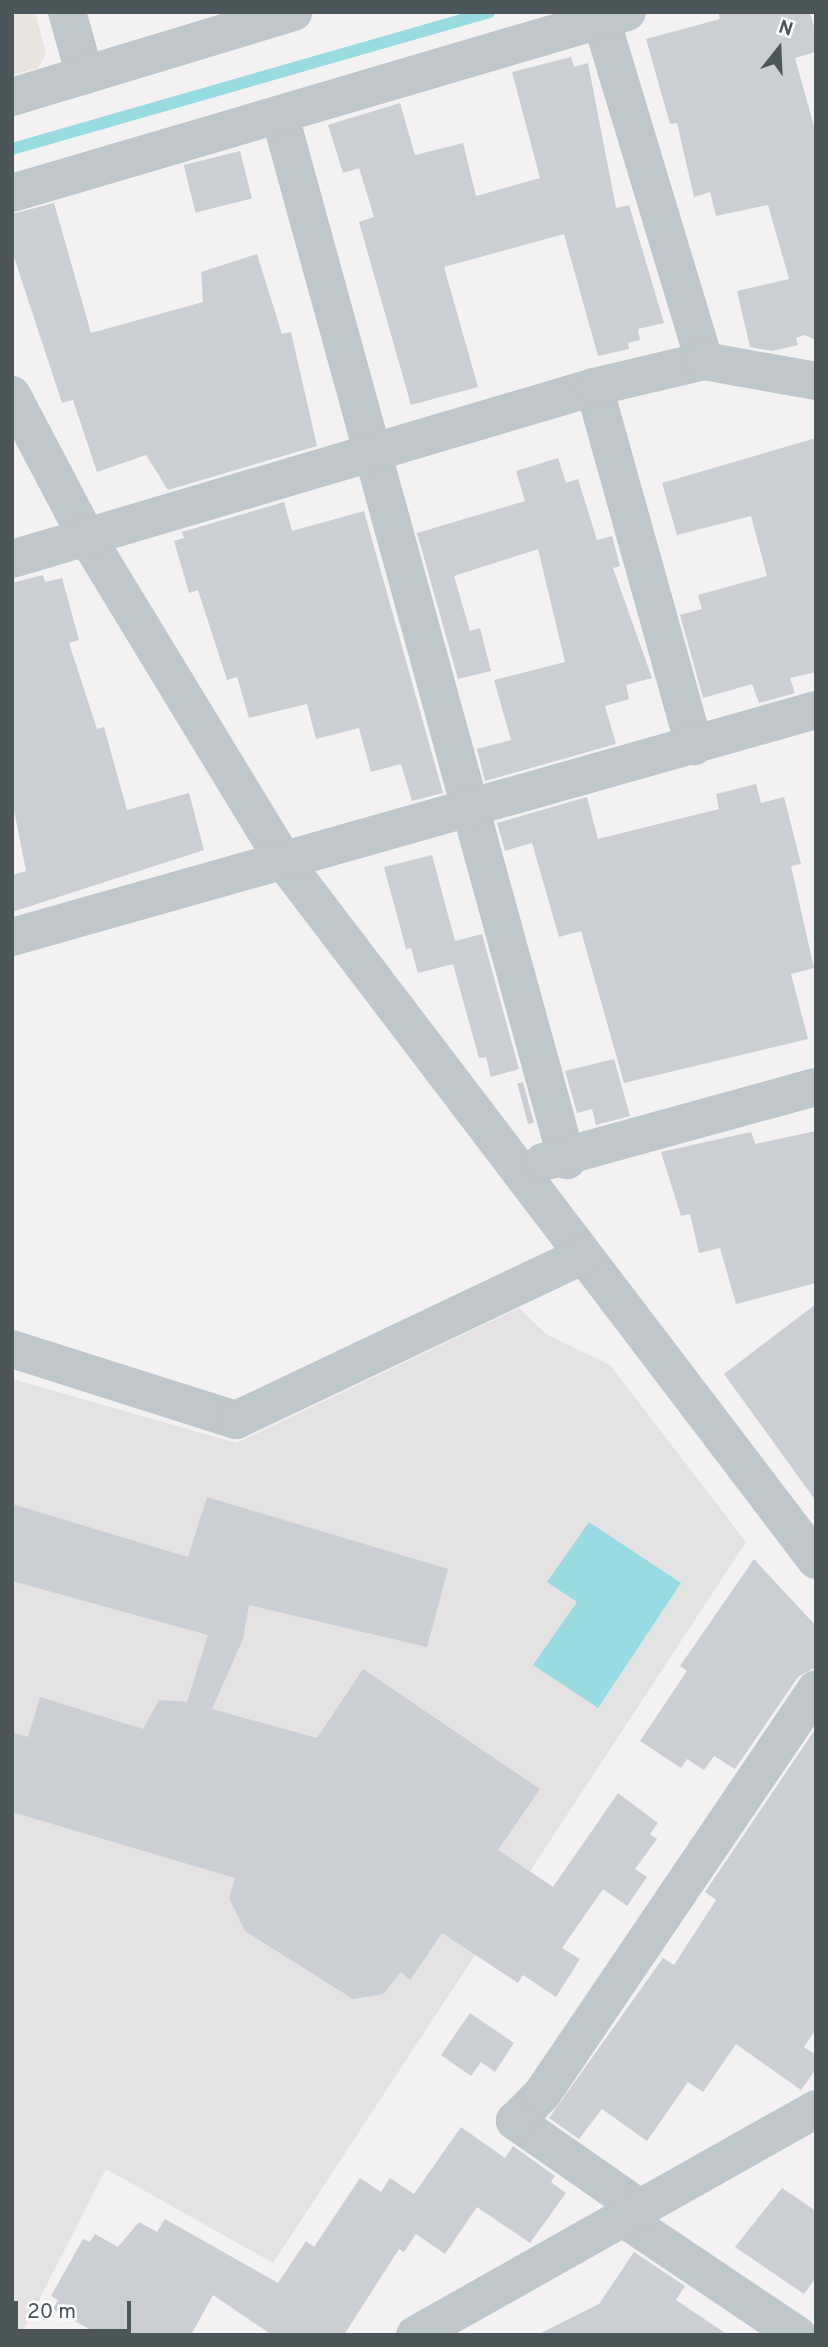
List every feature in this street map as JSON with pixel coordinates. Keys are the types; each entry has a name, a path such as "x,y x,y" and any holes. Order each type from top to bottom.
{"street":[{"path":"67,12 85,75"},
{"path":"12,97 293,12"},
{"path":"12,193 614,16 704,361"},
{"path":"280,116 366,411 371,455 471,805 567,1160"},
{"path":"12,559 85,534 371,455 594,387 704,361 816,381"},
{"path":"594,387 694,746"},
{"path":"12,395 85,534 286,864 513,1166 816,1560"},
{"path":"12,937 286,864 471,805 694,746 816,710"},
{"path":"513,1166 567,1160 816,1087"},
{"path":"12,1349 236,1420 583,1255"},
{"path":"797,2335 630,2212 516,2121 542,2095 816,1689"},
{"path":"415,2335 816,2109"}],"shaded area":[{"path":"12,12 35,12 46,54 38,68 12,75"},
{"path":"519,1308 546,1334 610,1365 746,1542 273,2263 106,2169 21,2335 12,2335 12,1379 236,1443"}],"water":[{"path":"589,1522 681,1583 598,1708 533,1665 577,1602 547,1582"}],"building":[{"path":"718,12 810,12 816,34 816,52 795,58 816,133 816,340 805,335 796,338 798,345 772,351 750,347 737,291 789,279 768,205 716,216 710,192 694,197 677,123 670,124 646,39 720,19"},
{"path":"571,57 574,67 588,63 616,208 629,205 664,323 638,329 640,340 628,343 629,349 598,356 564,234 444,267 478,387 411,405 359,222 374,217 359,168 343,173 328,125 400,103 415,155 463,143 476,196 540,178 512,72"},
{"path":"240,151 252,199 196,213 184,165"},
{"path":"54,203 91,333 203,302 201,272 257,254 282,334 291,332 317,446 168,490 146,455 97,472 73,400 62,403 12,251 12,214"},
{"path":"816,438 816,672 790,678 795,693 759,703 752,684 703,698 680,615 702,609 698,595 767,576 751,516 677,535 662,483"},
{"path":"558,458 566,483 578,479 597,540 612,536 620,566 613,568 652,678 626,685 629,699 605,706 616,744 485,781 477,749 511,740 494,680 565,662 538,549 454,576 470,631 480,628 491,671 458,679 417,533 525,501 516,471"},
{"path":"284,502 292,531 364,511 443,793 412,801 401,764 371,772 359,728 316,739 307,704 249,718 237,677 227,680 198,590 189,593 174,541 184,538 182,532"},
{"path":"43,575 45,582 62,578 79,640 69,643 97,729 104,727 127,810 189,793 204,850 12,912 12,875 26,871 12,800 12,583"},
{"path":"756,784 761,803 784,797 801,864 791,866 814,968 791,974 808,1039 624,1083 581,931 559,937 532,843 505,851 497,823 587,797 598,839 719,809 716,794"},
{"path":"432,855 455,941 482,934 519,1069 491,1077 486,1057 479,1058 453,964 418,973 411,948 406,949 384,867"},
{"path":"614,1059 630,1116 596,1125 592,1109 577,1113 565,1071"},
{"path":"523,1082 534,1123 528,1124 517,1084"},
{"path":"816,1131 816,1283 736,1304 720,1248 699,1253 690,1214 681,1216 661,1152 751,1132 755,1144"},
{"path":"816,1304 816,1501 724,1374"},
{"path":"207,1497 448,1569 427,1647 249,1605 243,1639 212,1709 317,1738 363,1669 540,1789 498,1850 553,1887 618,1793 658,1823 650,1834 657,1839 635,1869 647,1877 627,1906 603,1889 562,1948 580,1959 556,1997 523,1975 518,1983 442,1933 410,1980 401,1972 383,1994 353,1999 245,1931 229,1898 235,1878 12,1812 12,1732 28,1737 40,1697 143,1729 159,1700 187,1702 208,1635 12,1581 12,1504 188,1557"},
{"path":"754,1559 816,1626 816,1667 798,1677 735,1769 714,1756 704,1770 687,1759 681,1768 640,1741 687,1671 680,1666"},
{"path":"816,1728 816,2029 804,2047 816,2055 816,2069 801,2090 736,2044 703,2092 688,2082 647,2141 602,2109 579,2139 549,2118 663,1958 674,1965 716,1900 705,1892"},
{"path":"470,2013 514,2043 495,2072 481,2062 471,2076 441,2055"},
{"path":"461,2127 505,2158 513,2146 555,2176 551,2182 566,2193 530,2243 477,2207 445,2254 416,2234 404,2252 399,2249 344,2335 272,2335 213,2295 191,2335 100,2335 53,2309 58,2300 51,2296 83,2239 90,2242 95,2234 118,2247 139,2222 157,2232 165,2219 278,2283 306,2241 314,2247 360,2178 381,2192 390,2178 414,2194"},
{"path":"782,2188 816,2211 816,2277 804,2294 735,2247"},
{"path":"634,2252 685,2286 676,2300 728,2335 537,2335 599,2304"}],"waterway":[{"path":"12,149 489,12"}]}
